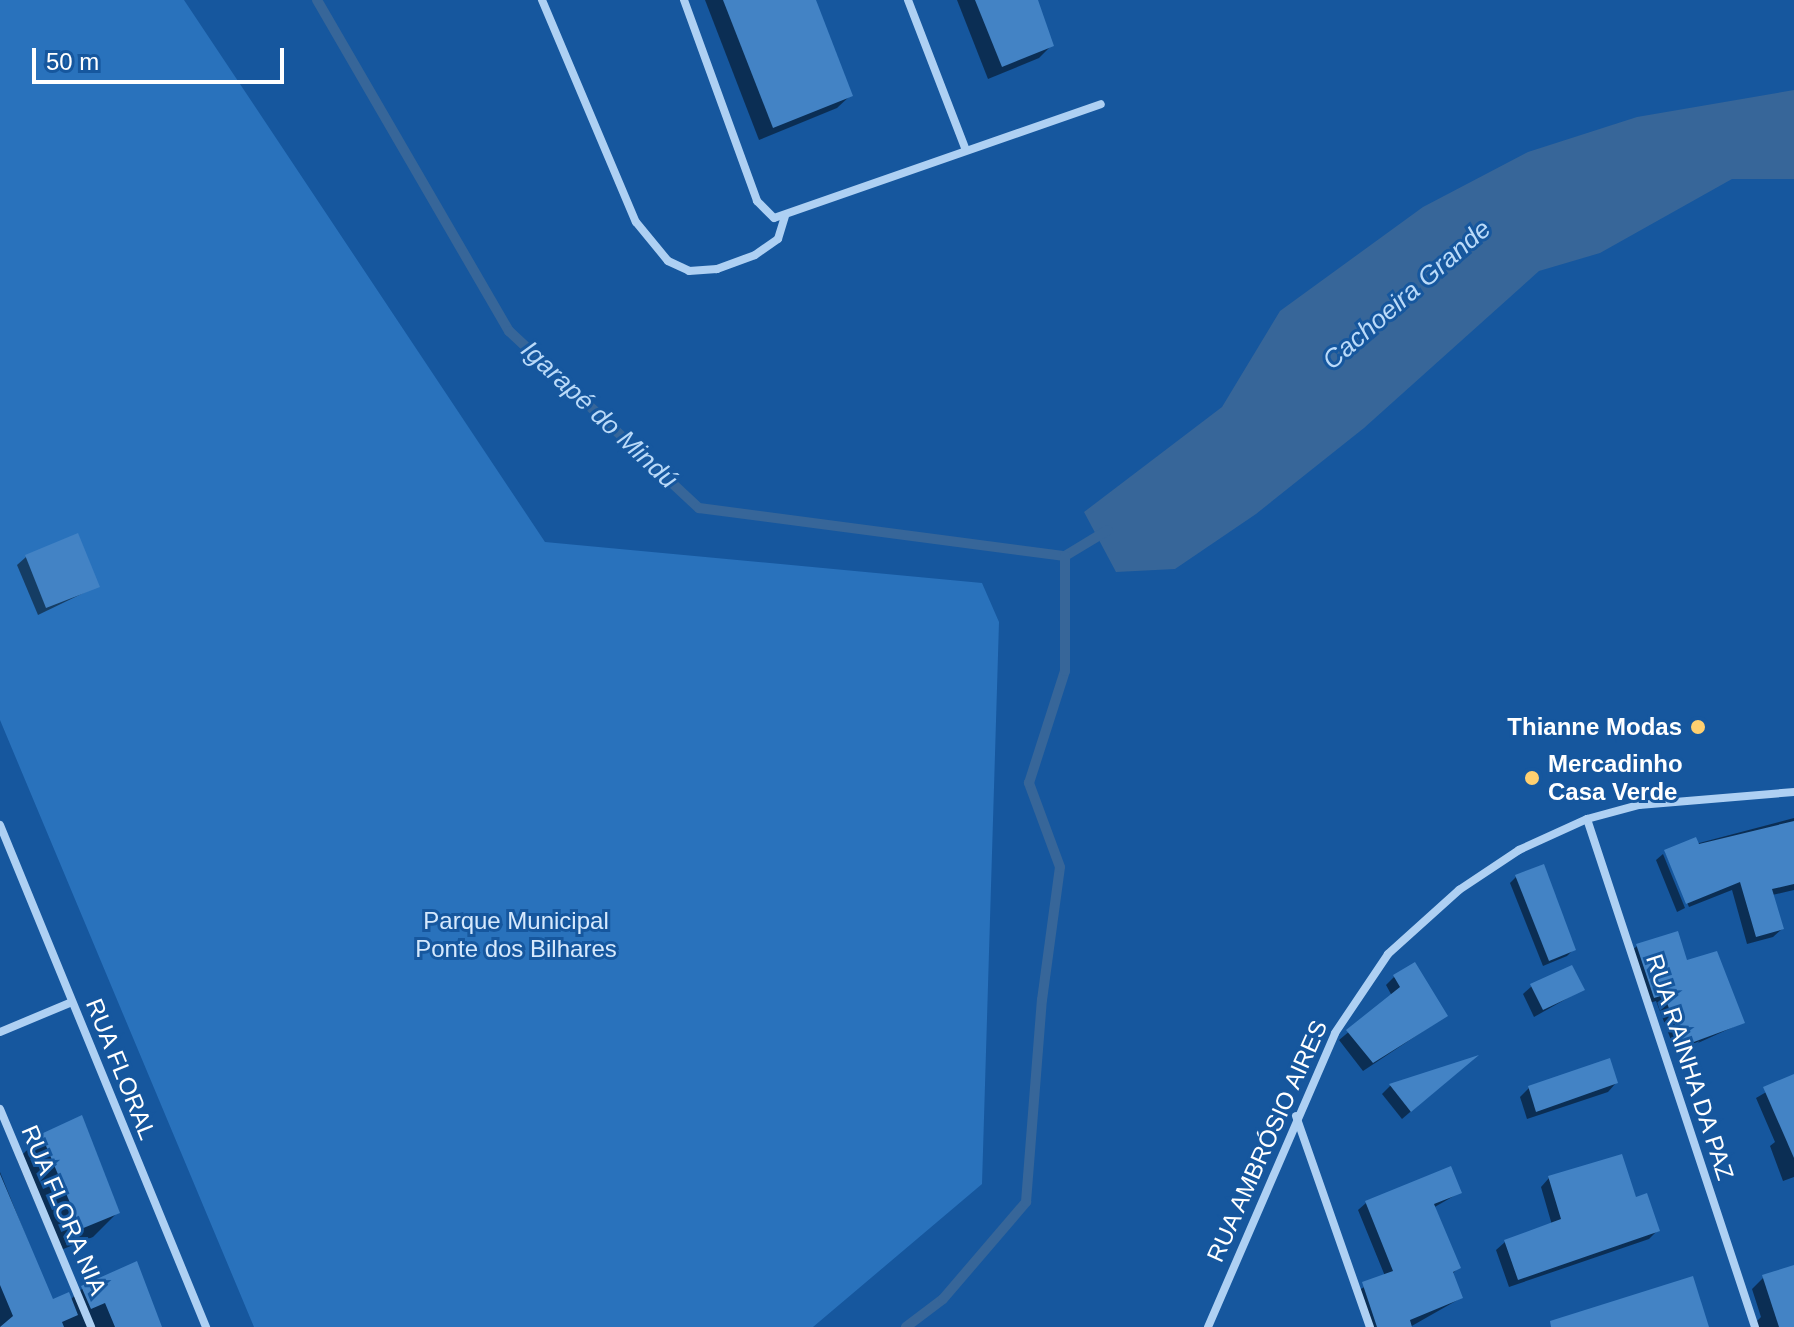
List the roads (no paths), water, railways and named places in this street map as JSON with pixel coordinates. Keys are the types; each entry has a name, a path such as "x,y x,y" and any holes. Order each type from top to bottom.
{"street":[{"path":"542,0 636,222 668,261 689,271 717,269 755,255 778,239 785,216"},
{"path":"684,0 764,213 785,216 1101,104"},
{"path":"908,0 966,150"},
{"name":"RUA AMBRÓSIO AIRES","path":"1208,1327 1296,1115 1335,1033 1388,954 1495,866 1587,819 1639,805 1794,792"},
{"name":"RUA RAINHA DA PAZ","path":"1587,819 1755,1327"},
{"name":"RUA FLORAL","path":"0,825 206,1327"},
{"path":"0,1032 72,1002"},
{"name":"RUA FLORA NIA","path":"0,1109 91,1327"},
{"path":"1296,1115 1370,1327"}],"water":[{"path":"1794,90 1794,179 1732,179 1600,253 1539,271 1364,428 1256,514 1175,569 1116,572 1084,512 1222,407 1280,311 1423,207 1528,152 1637,117"}],"waterway":[{"name":"Igarapé do Mindú","path":"317,0 509,331 699,508 1065,556"},
{"name":"Cachoeira Grande","path":"1065,556 1108,530"},
{"path":"906,1327 943,1299 1026,1202 1042,1000 1060,867 1029,783 1065,671 1065,556"}],"place":[{"name":"Thianne Modas","path":"1698,727"},
{"name":"Mercadinho Casa Verde","path":"1532,778"}],"park label":[{"name":"Parque Municipal Ponte dos Bilhares","path":"516,935"}]}
